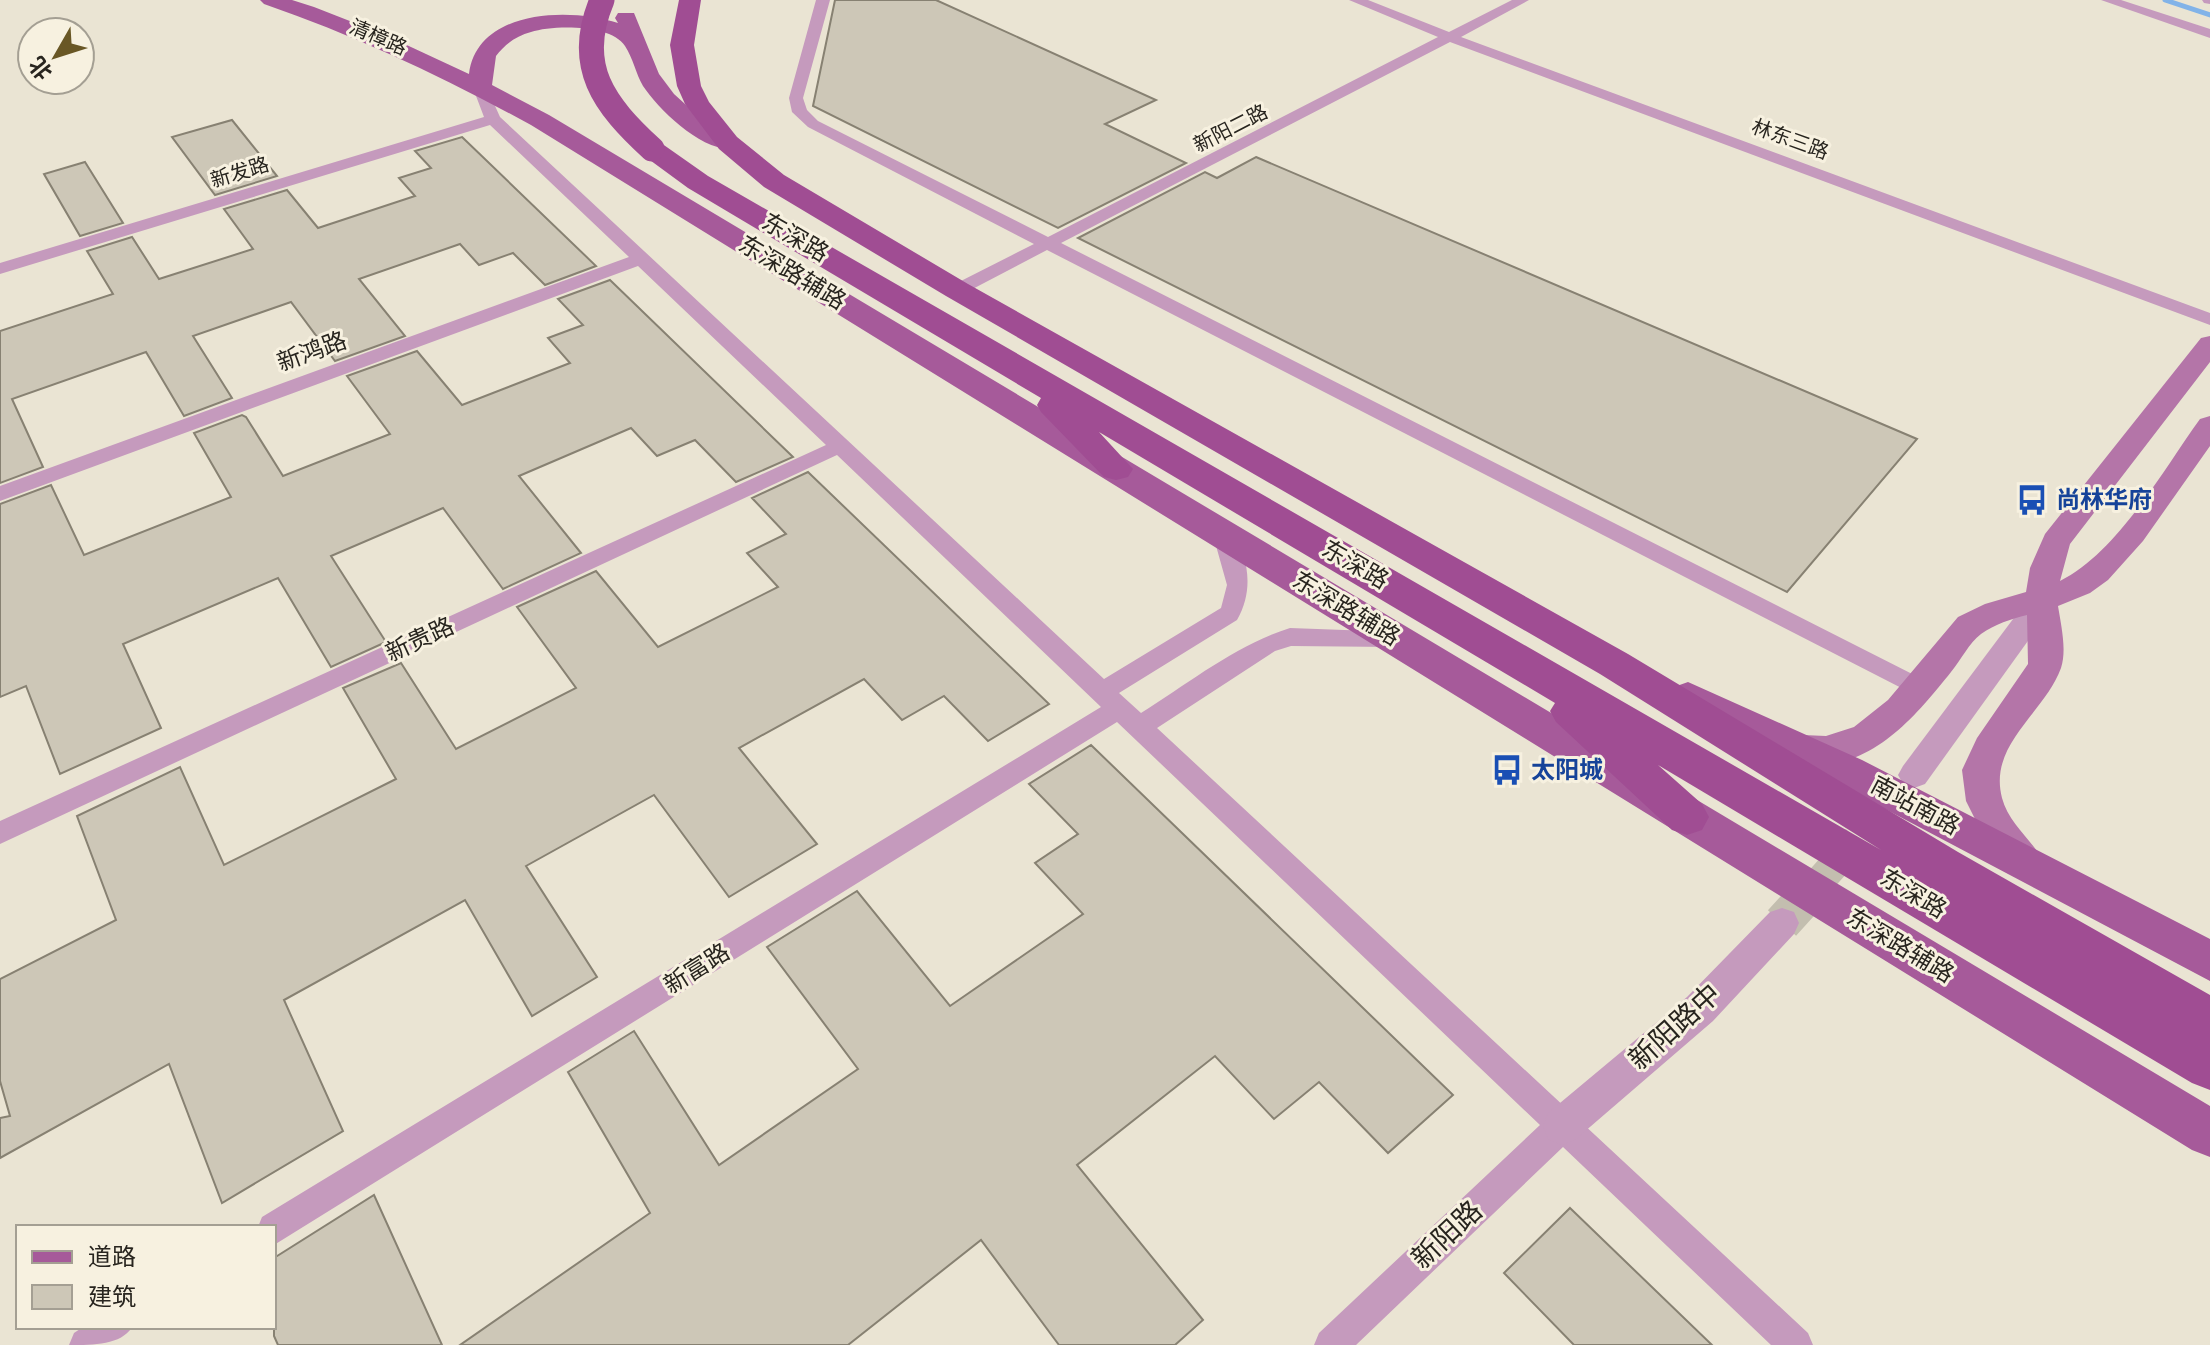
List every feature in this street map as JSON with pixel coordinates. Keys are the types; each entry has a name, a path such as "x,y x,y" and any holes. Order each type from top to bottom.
{"highway":[{"name":"东深路","path":"602,0 587,38 597,85 623,124 698,182 2210,1066"},
{"name":"东深路","path":"690,0 682,45 689,86 697,104 728,143 774,181 957,290 1614,664 1942,865 2210,1021"},
{"path":"1016,368 1116,469"},
{"path":"1509,654 1687,817"}],"main road":[{"name":"清樟路","path":"271,0 373,35 480,88"},
{"path":"611,0 628,21 662,98 695,126 728,143"},
{"path":"480,88 482,62 487,52 504,37 530,26 567,21 588,22 606,26 635,42"},
{"name":"东深路辅路","path":"480,88 565,136 2210,1133"},
{"path":"2028,865 2003,838 1984,801 1980,770 1990,748 2045,666 2046,635 2041,602 2046,568 2056,541 2210,344"},
{"path":"1803,749 1819,752 1851,745 1880,728 1905,706 1969,626 1999,612 2041,602 2078,586 2107,565 2210,425"},
{"name":"南站南路","path":"1614,664 1803,749 2210,961"}],"street":[{"path":"823,0 796,98 800,112 813,124 1919,688"},
{"name":"林东三路","path":"1356,0 2210,319"},
{"name":"新阳二路","path":"957,290 1522,0"},
{"path":"2108,0 2210,34"},
{"path":"480,88 493,119 1796,1345"},
{"name":"新发路","path":"0,269 493,119"},
{"name":"新鸿路","path":"0,494 641,259"},
{"name":"新贵路","path":"0,833 840,446"},
{"path":"1120,709 1229,614 1238,602 1239,582 1224,535"},
{"path":"1914,775 2041,602"},
{"path":"1120,709 1290,637 1393,638"},
{"name":"新富路","path":"276,1228 1120,709"},
{"name":"新阳路中","path":"1562,1126 1700,1009 1782,923"},
{"name":"新阳路","path":"1331,1345 1562,1126"},
{"path":"86,1345 112,1329"}],"building":[{"path":"835,0 936,0 1156,100 1105,124 1186,163 1058,228 813,106"},
{"path":"232,120 277,176 215,195 172,137"},
{"path":"462,137 596,266 545,285 513,253 479,265 460,244 359,279 405,336 335,361 291,302 193,336 232,398 184,416 146,352 12,399 43,467 0,483 0,331 113,294 87,251 132,237 159,279 253,249 224,209 287,190 318,228 415,196 399,178 431,168 415,151"},
{"path":"1256,157 1917,439 1787,592 1078,238 1205,172 1217,178"},
{"path":"85,162 123,223 80,236 44,174"},
{"path":"610,280 793,457 736,482 695,440 657,456 631,428 519,476 581,553 503,589 443,508 331,556 386,642 331,667 278,578 123,644 161,728 60,774 26,686 0,697 0,504 51,485 84,555 231,497 194,433 242,415 283,476 390,434 347,376 417,351 462,405 570,363 548,338 583,325 558,299"},
{"path":"808,472 1049,704 988,741 944,696 902,720 864,679 739,748 817,844 729,897 654,795 526,866 597,977 532,1016 465,900 284,1000 343,1131 222,1203 169,1064 0,1158 0,1118 10,1116 0,1081 0,979 116,920 77,816 180,767 224,865 396,779 343,688 401,663 456,749 576,688 517,607 596,571 658,647 778,587 747,553 786,534 752,498"},
{"path":"1091,745 1453,1095 1388,1153 1319,1082 1274,1119 1215,1056 1077,1165 1203,1320 1175,1345 1059,1345 981,1240 848,1345 460,1345 650,1213 568,1072 634,1031 719,1165 858,1069 767,947 857,891 950,1006 1083,914 1035,863 1078,834 1029,784"},
{"path":"374,1195 442,1345 278,1345 274,1336 276,1257"},
{"path":"1570,1208 1712,1345 1574,1345 1504,1273"}],"waterway":[{"path":"2165,0 2210,15"}],"tunnel":[{"path":"1819,882 1857,839"},
{"path":"1782,923 1821,880"}],"place":[{"name":"尚林华府","path":"2032,500"},
{"name":"太阳城","path":"1507,770"}]}
